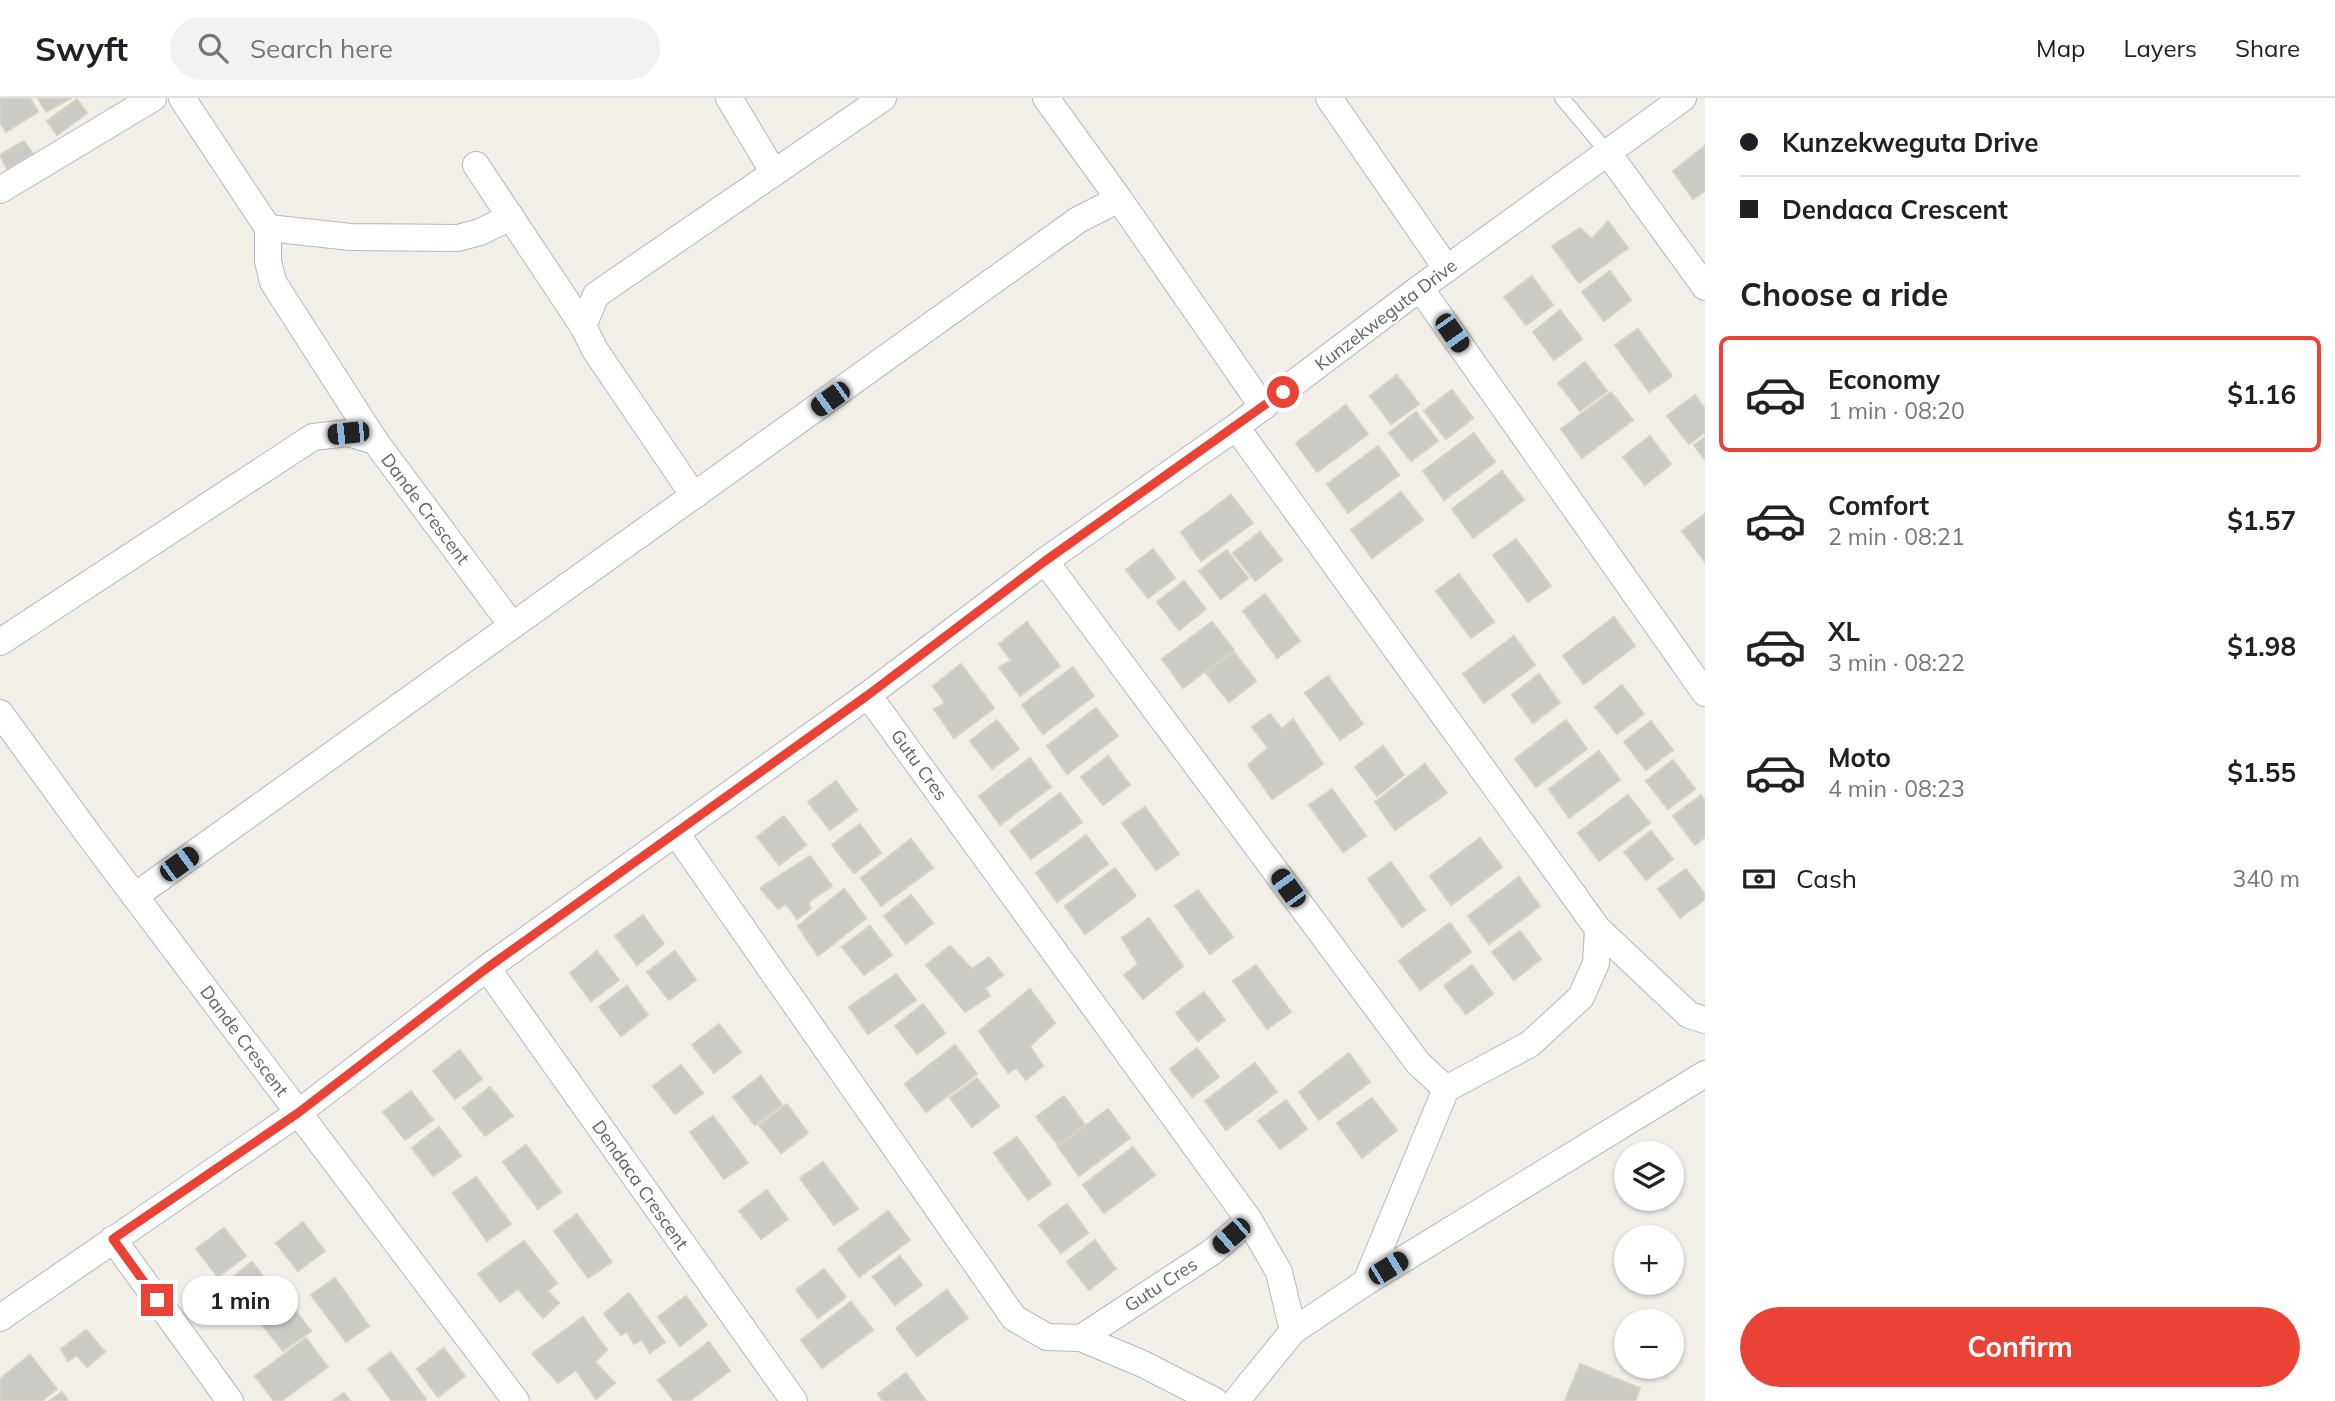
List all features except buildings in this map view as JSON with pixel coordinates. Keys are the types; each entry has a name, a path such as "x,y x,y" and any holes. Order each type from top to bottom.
{"street":[{"path":"0,190 153,98"},
{"path":"182,98 268,228 268,261 273,282 375,441"},
{"path":"729,98 774,173"},
{"path":"583,326 596,295 883,98"},
{"path":"1046,98 1263,407"},
{"path":"1329,98 1447,269"},
{"name":"Kunzekweguta Drive","path":"0,1318 298,1113 487,968 868,695 1045,561 1236,428 1420,288 1683,98"},
{"path":"1608,153 1705,287"},
{"path":"476,165 583,326 595,350 694,496"},
{"path":"135,896 1078,220 1119,199"},
{"path":"268,228 351,237 458,238 480,232 511,217"},
{"path":"1420,288 1705,692"},
{"path":"1236,428 1598,929 1689,1015 1705,1020"},
{"name":"Dande Crescent","path":"0,642 313,437 348,433 375,441 511,624"},
{"path":"1045,561 1418,1063 1446,1089"},
{"name":"Gutu Cres","path":"868,695 1249,1220 1212,1252 1081,1338"},
{"name":"Dande Crescent","path":"0,713 516,1401"},
{"path":"676,833 1014,1318 1046,1337 1081,1338 1235,1400 1293,1331 1366,1282 1705,1074"},
{"path":"1366,1282 1446,1089 1530,1044 1581,997 1597,963 1598,929"},
{"name":"Dendaca Crescent","path":"487,968 794,1401"},
{"path":"1249,1220 1279,1272 1293,1331"},
{"path":"113,1239 230,1401"}],"lane":[{"path":"1562,98 1608,153"}],"route":[{"path":"157,1300 113,1239 298,1113 487,968 868,695 1045,561 1236,428 1283,392"}]}
